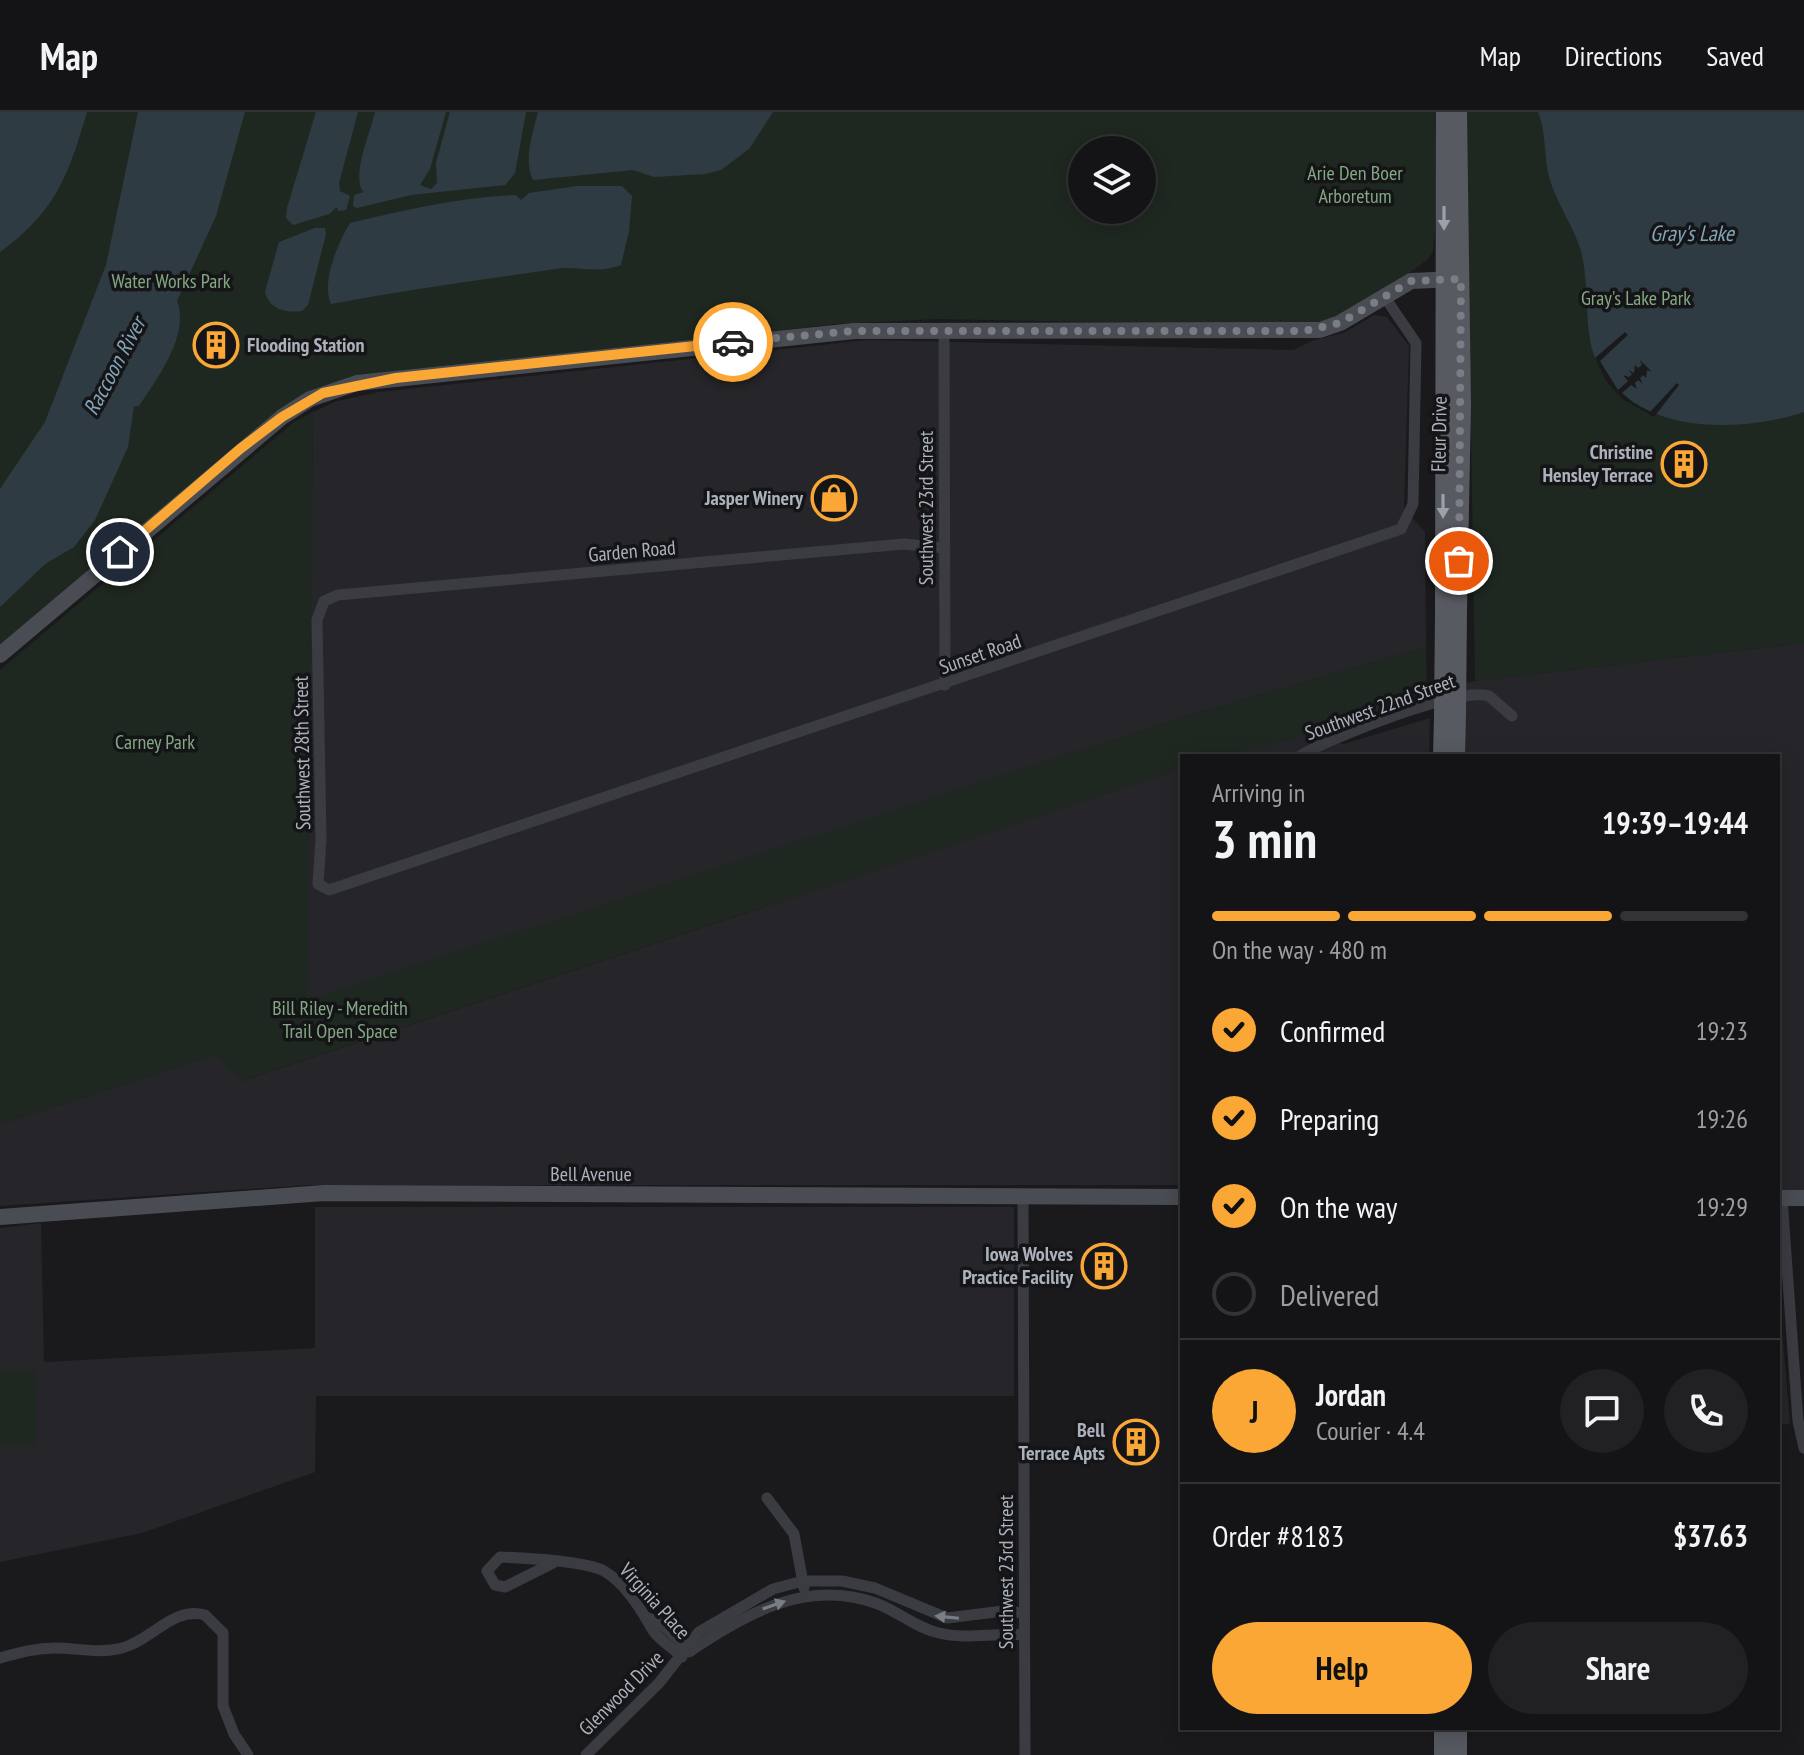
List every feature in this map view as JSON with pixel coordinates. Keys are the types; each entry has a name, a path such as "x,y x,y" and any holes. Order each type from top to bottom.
{"main road":[{"name":"Fleur Drive","path":"1445,112 1452,279"},
{"name":"Fleur Drive","path":"1456,754 1450,715 1452,279 1458,112"},
{"name":"Fleur Drive","path":"1442,754 1450,715"},
{"path":"1443,1730 1443,1755"},
{"path":"1458,1730 1458,1755"}],"street":[{"path":"0,655 240,449 282,417 323,393 396,378 791,335 944,331 1304,331 1340,323 1411,281 1452,279"},
{"name":"Sunset Road","path":"335,887 945,685 1401,529 1407,523 1413,504 1417,353 1414,336 1384,296"},
{"name":"Southwest 23rd Street","path":"944,331 945,685"},
{"name":"Garden Road","path":"324,601 338,595 904,544 944,548"},
{"name":"Southwest 28th Street","path":"324,601 317,620 321,840 315,878 322,888 335,887"},
{"name":"Southwest 22nd Street","path":"1304,754 1325,743 1461,694 1489,696 1512,716"},
{"name":"Bell Avenue","path":"0,1217 324,1193 1180,1197"},
{"name":"Southwest 23rd Street","path":"1023,1196 1025,1755"},
{"path":"1804,1198 1780,1198 1798,1421 1804,1448"},
{"path":"767,1498 794,1534 806,1596"},
{"name":"Virginia Place","path":"553,1563 505,1587 495,1585 487,1571 500,1557 574,1563 603,1570 615,1579 648,1618 651,1628 687,1652"},
{"name":"Glenwood Drive","path":"586,1755 687,1652 699,1632 742,1604 773,1589 803,1581 859,1583 947,1618 1003,1611 1024,1613"},
{"name":"Glenwood Drive","path":"687,1652 745,1616 806,1596 850,1596 955,1637 1024,1635"},
{"path":"908,1620 915,1606"},
{"path":"0,1658 39,1648 91,1651 121,1648 150,1636 178,1616 205,1615 223,1633 226,1643 223,1706 248,1755"}],"shaded area":[{"path":"1374,315 1387,317 1409,346 1404,509 1425,532 1426,647 1177,719 306,1001 313,412 337,401 379,392 868,340 1293,350 1314,340 1344,333"},
{"path":"1804,643 1804,1198 1780,1198 1780,754 1456,754 1457,713 1466,710 1466,683"},
{"path":"1430,718 1429,754 1225,754 1310,734 1344,744"},
{"path":"1180,769 1180,1185 308,1185 0,1206 0,1124 215,1055 242,1081"},
{"path":"315,1207 1014,1207 1014,1396 316,1396 315,1472 142,1533 0,1562 0,1228 41,1223 44,1362 315,1348"},
{"path":"1780,1306 1790,1424 1780,1425"}],"green space":[{"name":"Water Works Park","path":"0,112 1439,112 1433,251 1427,260 1359,309 1313,326 938,319 834,324 333,384 0,647"},
{"name":"Gray's Lake Park","path":"1466,112 1804,112 1804,643 1475,681"},
{"name":"Carney Park","path":"313,412 307,1000 1177,719 1426,647 1427,699 1274,744 1212,754 1180,754 1180,769 241,1081 215,1055 0,1124 0,670 294,422"},
{"path":"0,1370 35,1370 36,1446 0,1446"}],"water":[{"path":"0,112 87,112 57,191 35,222 0,252"},
{"name":"Raccoon River","path":"138,112 245,112 216,216 177,301 179,328 170,356 139,406 134,406 128,447 95,520 74,547 45,564 0,607 0,489 45,422 106,265"},
{"path":"316,112 358,112 339,183 340,191 350,196 346,210 338,211 337,207 329,214 293,225 286,218 287,208"},
{"path":"375,112 446,112 430,169 420,185 431,189 437,183 436,163 450,112 526,112 515,173 505,185 411,195 357,208 353,206 354,195 364,192 360,186 360,166"},
{"path":"538,112 773,112 749,149 721,170 654,177 633,170 533,180 529,155"},
{"name":"Gray's Lake","path":"1538,112 1804,112 1804,412 1748,424 1688,422 1660,415 1634,403 1613,385 1596,360 1592,348 1584,264 1551,182"},
{"path":"577,186 622,186 632,196 629,231 621,265 594,270 555,269 331,304 329,274 350,223 453,201 516,195 521,200 529,193"},
{"path":"315,228 325,228 326,234 308,305 302,311 279,309 265,292 279,242"}],"pier":[{"path":"1625,332 1628,335 1600,361 1618,390 1628,381 1623,375 1629,377 1632,374 1628,370 1634,373 1635,365 1638,368 1642,365 1640,360 1652,372 1647,370 1646,378 1643,375 1640,378 1643,384 1638,380 1635,383 1637,389 1631,385 1622,393 1634,403 1650,412 1677,383 1679,385 1654,417 1622,399 1606,381 1595,358"}],"way so far":[{"path":"733,342 854,331 1320,330 1340,323 1411,281 1461,279 1459,561"}],"place":[{"name":"Flooding Station","path":"216,345"},
{"name":"Christine Hensley Terrace","path":"1684,464"},
{"name":"Jasper Winery","path":"834,498"},
{"name":"Iowa Wolves Practice Facility","path":"1104,1266"},
{"name":"Bell Terrace Apts","path":"1136,1442"}],"route":[{"path":"120,552 240,449 282,417 323,393 357,383 396,378 733,342"}],"park label":[{"name":"Arie Den Boer Arboretum","path":"1355,184"},
{"name":"Bill Riley - Meredith Trail Open Space","path":"340,1020"}]}
